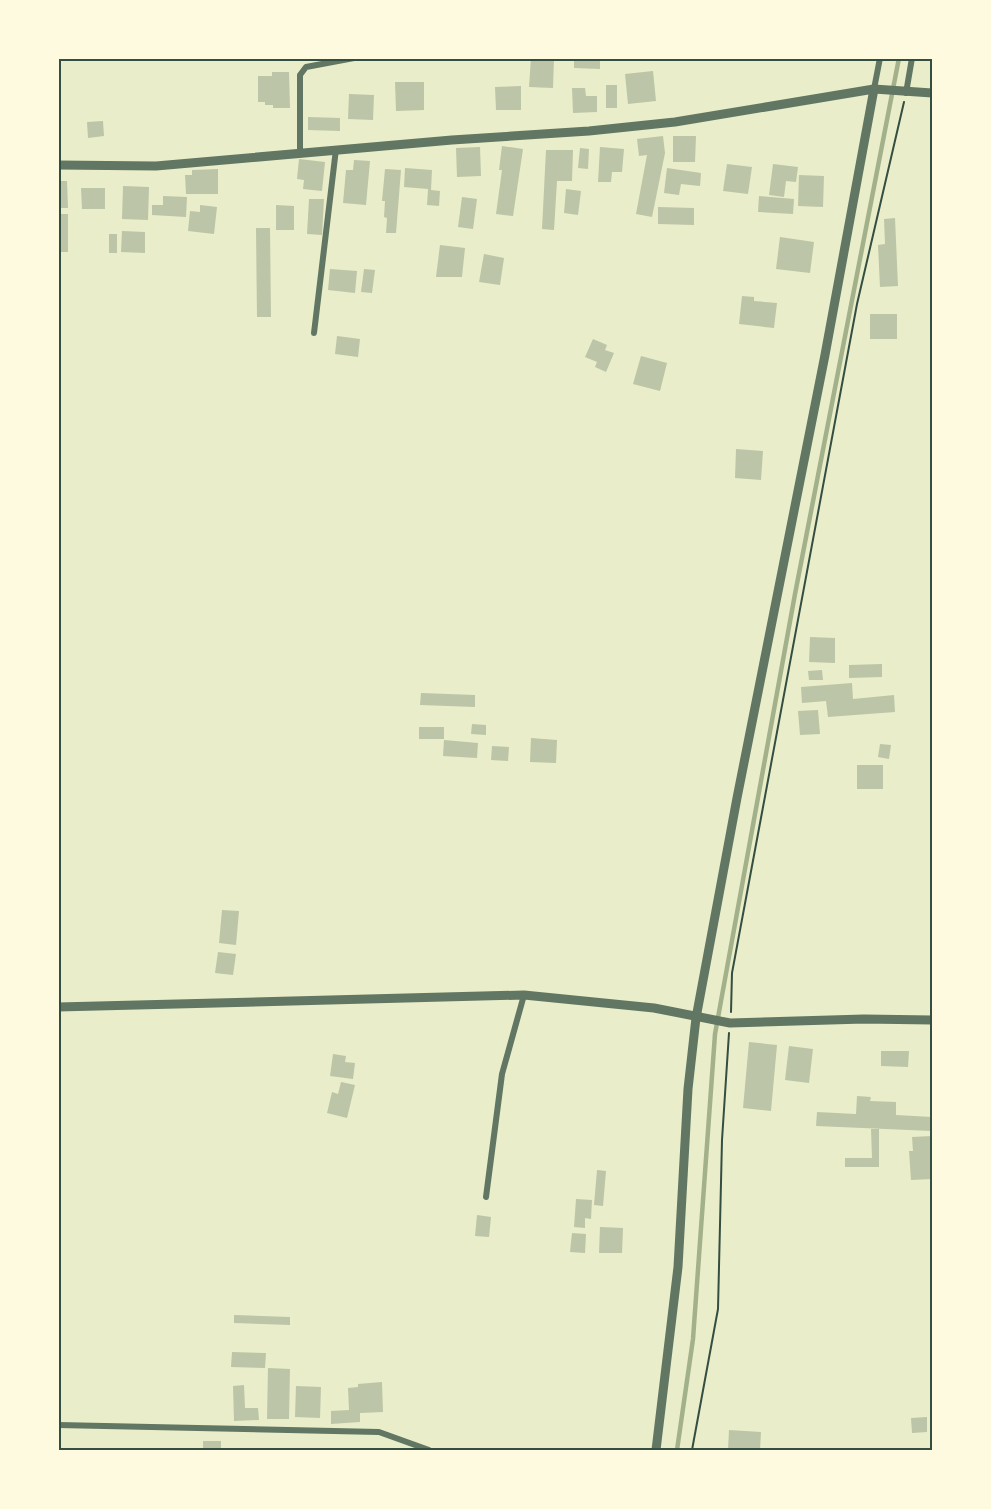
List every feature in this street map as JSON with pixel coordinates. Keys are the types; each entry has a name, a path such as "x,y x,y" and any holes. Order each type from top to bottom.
{"street":[{"path":"300,152 300,75 306,67 354,58"},
{"path":"656,1450 678,1267 688,1089 696,1018 880,58"},
{"path":"906,93 912,58"},
{"path":"58,165 156,166 675,122 874,90 933,93"},
{"path":"314,333 336,149"},
{"path":"486,1197 502,1074 524,996"},
{"path":"58,1007 524,996 654,1008 730,1023 933,1020"},
{"path":"58,1425 379,1432 429,1450"}],"path":[{"path":"692,1450 718,1309 722,1140 732,973 855,316 906,93"}],"building":[{"path":"531,58 554,58 553,88 529,87"},
{"path":"574,58 600,58 600,69 574,68"},
{"path":"653,71 656,101 628,104 625,74"},
{"path":"272,72 289,72 290,108 273,108 273,105 258,102 258,76 272,76"},
{"path":"395,82 424,82 424,110 396,111"},
{"path":"606,85 617,85 617,108 606,108"},
{"path":"521,86 521,110 496,110 495,87"},
{"path":"572,88 585,88 586,96 597,96 597,112 573,113"},
{"path":"349,94 374,95 373,120 348,119"},
{"path":"308,117 340,118 340,131 308,130"},
{"path":"103,121 104,136 88,138 87,122"},
{"path":"663,136 665,153 652,217 636,214 647,155 639,156 637,139"},
{"path":"673,136 696,136 695,162 673,162"},
{"path":"502,146 523,149 513,216 496,214 502,170 499,170"},
{"path":"480,147 481,176 457,177 456,148"},
{"path":"600,147 624,149 622,172 612,172 611,182 598,182"},
{"path":"580,148 589,149 588,169 578,168"},
{"path":"546,150 573,150 572,181 557,181 554,230 542,229"},
{"path":"299,159 325,162 322,191 303,189 304,180 297,179"},
{"path":"354,160 370,161 366,205 343,203 346,170 353,170"},
{"path":"727,164 752,167 748,194 723,191"},
{"path":"773,164 798,167 796,182 786,181 784,197 769,195"},
{"path":"405,168 432,170 431,190 440,191 439,206 427,205 428,189 404,187"},
{"path":"667,168 701,173 700,186 681,184 679,195 664,193"},
{"path":"218,169 218,194 186,194 185,175 192,175 192,170"},
{"path":"385,169 401,170 396,233 386,233 385,201 382,201"},
{"path":"799,175 824,176 823,207 798,206"},
{"path":"58,181 67,181 68,208 58,208"},
{"path":"123,186 149,187 148,220 122,219"},
{"path":"81,188 105,188 105,209 82,209"},
{"path":"566,189 581,191 578,215 564,213"},
{"path":"163,196 187,197 186,217 152,215 152,205 163,205"},
{"path":"759,196 794,199 793,214 758,212"},
{"path":"462,197 477,199 473,229 458,227"},
{"path":"309,199 324,199 322,235 307,234"},
{"path":"200,205 217,207 214,234 188,231 190,211 200,212"},
{"path":"276,205 294,206 294,230 276,230"},
{"path":"658,207 694,208 694,225 658,224"},
{"path":"58,214 68,214 68,252 58,252"},
{"path":"895,218 898,286 880,287 878,245 885,244 884,219"},
{"path":"256,228 270,228 271,317 257,317"},
{"path":"122,231 145,232 145,253 121,252"},
{"path":"109,234 117,234 117,253 109,253"},
{"path":"780,237 814,242 810,273 776,269"},
{"path":"440,245 465,248 462,277 436,277"},
{"path":"484,254 504,258 500,285 479,282"},
{"path":"330,269 357,271 355,293 328,290"},
{"path":"364,269 375,270 372,293 361,292"},
{"path":"742,296 754,297 754,301 777,303 774,328 739,324"},
{"path":"870,314 897,314 897,339 870,339"},
{"path":"337,336 360,339 358,357 335,354"},
{"path":"593,339 607,345 605,350 614,353 606,372 595,367 597,362 585,357"},
{"path":"641,356 667,363 660,391 633,384"},
{"path":"736,449 763,451 761,480 735,478"},
{"path":"810,637 835,638 835,663 809,662"},
{"path":"882,664 882,677 849,678 849,665"},
{"path":"822,670 823,680 809,680 808,671"},
{"path":"852,683 853,699 894,695 895,712 828,717 826,701 802,703 801,687"},
{"path":"421,693 475,695 475,707 420,705"},
{"path":"818,710 820,734 800,735 798,711"},
{"path":"472,724 486,725 486,735 471,734"},
{"path":"419,727 444,727 444,739 419,739"},
{"path":"531,738 557,740 556,763 530,762"},
{"path":"444,740 478,743 477,758 443,756"},
{"path":"880,744 891,745 889,759 878,757"},
{"path":"492,746 509,747 508,761 491,760"},
{"path":"857,765 883,765 883,789 857,789"},
{"path":"222,910 239,911 236,945 219,943"},
{"path":"218,952 236,954 233,975 215,973"},
{"path":"749,1042 777,1045 771,1111 743,1108"},
{"path":"789,1046 813,1049 809,1083 785,1080"},
{"path":"881,1051 909,1051 908,1067 881,1066"},
{"path":"333,1054 346,1056 345,1062 355,1063 353,1079 330,1076"},
{"path":"341,1082 355,1085 347,1118 327,1113 332,1092 338,1094"},
{"path":"857,1096 871,1097 870,1101 896,1102 896,1115 932,1117 932,1131 816,1126 817,1112 856,1114"},
{"path":"871,1129 879,1129 879,1167 845,1167 845,1158 872,1158"},
{"path":"932,1136 932,1179 911,1180 909,1151 913,1151 912,1137"},
{"path":"597,1170 606,1171 603,1206 594,1205"},
{"path":"576,1199 592,1200 591,1219 585,1218 585,1228 574,1227"},
{"path":"477,1215 491,1217 489,1237 475,1236"},
{"path":"600,1227 623,1228 622,1253 599,1253"},
{"path":"572,1233 586,1234 585,1253 570,1252"},
{"path":"234,1315 290,1317 290,1325 234,1323"},
{"path":"232,1352 266,1353 265,1368 231,1367"},
{"path":"268,1368 290,1369 289,1419 267,1419"},
{"path":"382,1382 383,1412 360,1413 360,1422 331,1424 331,1411 349,1410 348,1388 358,1387 358,1384"},
{"path":"244,1385 245,1408 258,1408 259,1420 234,1421 233,1386"},
{"path":"296,1386 321,1387 320,1418 295,1417"},
{"path":"927,1417 927,1432 912,1433 911,1418"},
{"path":"729,1430 761,1432 760,1450 728,1450"},
{"path":"203,1441 221,1441 221,1450 203,1450"}],"waterway":[{"path":"677,1450 693,1339 715,1034 795,594 899,58"}]}
